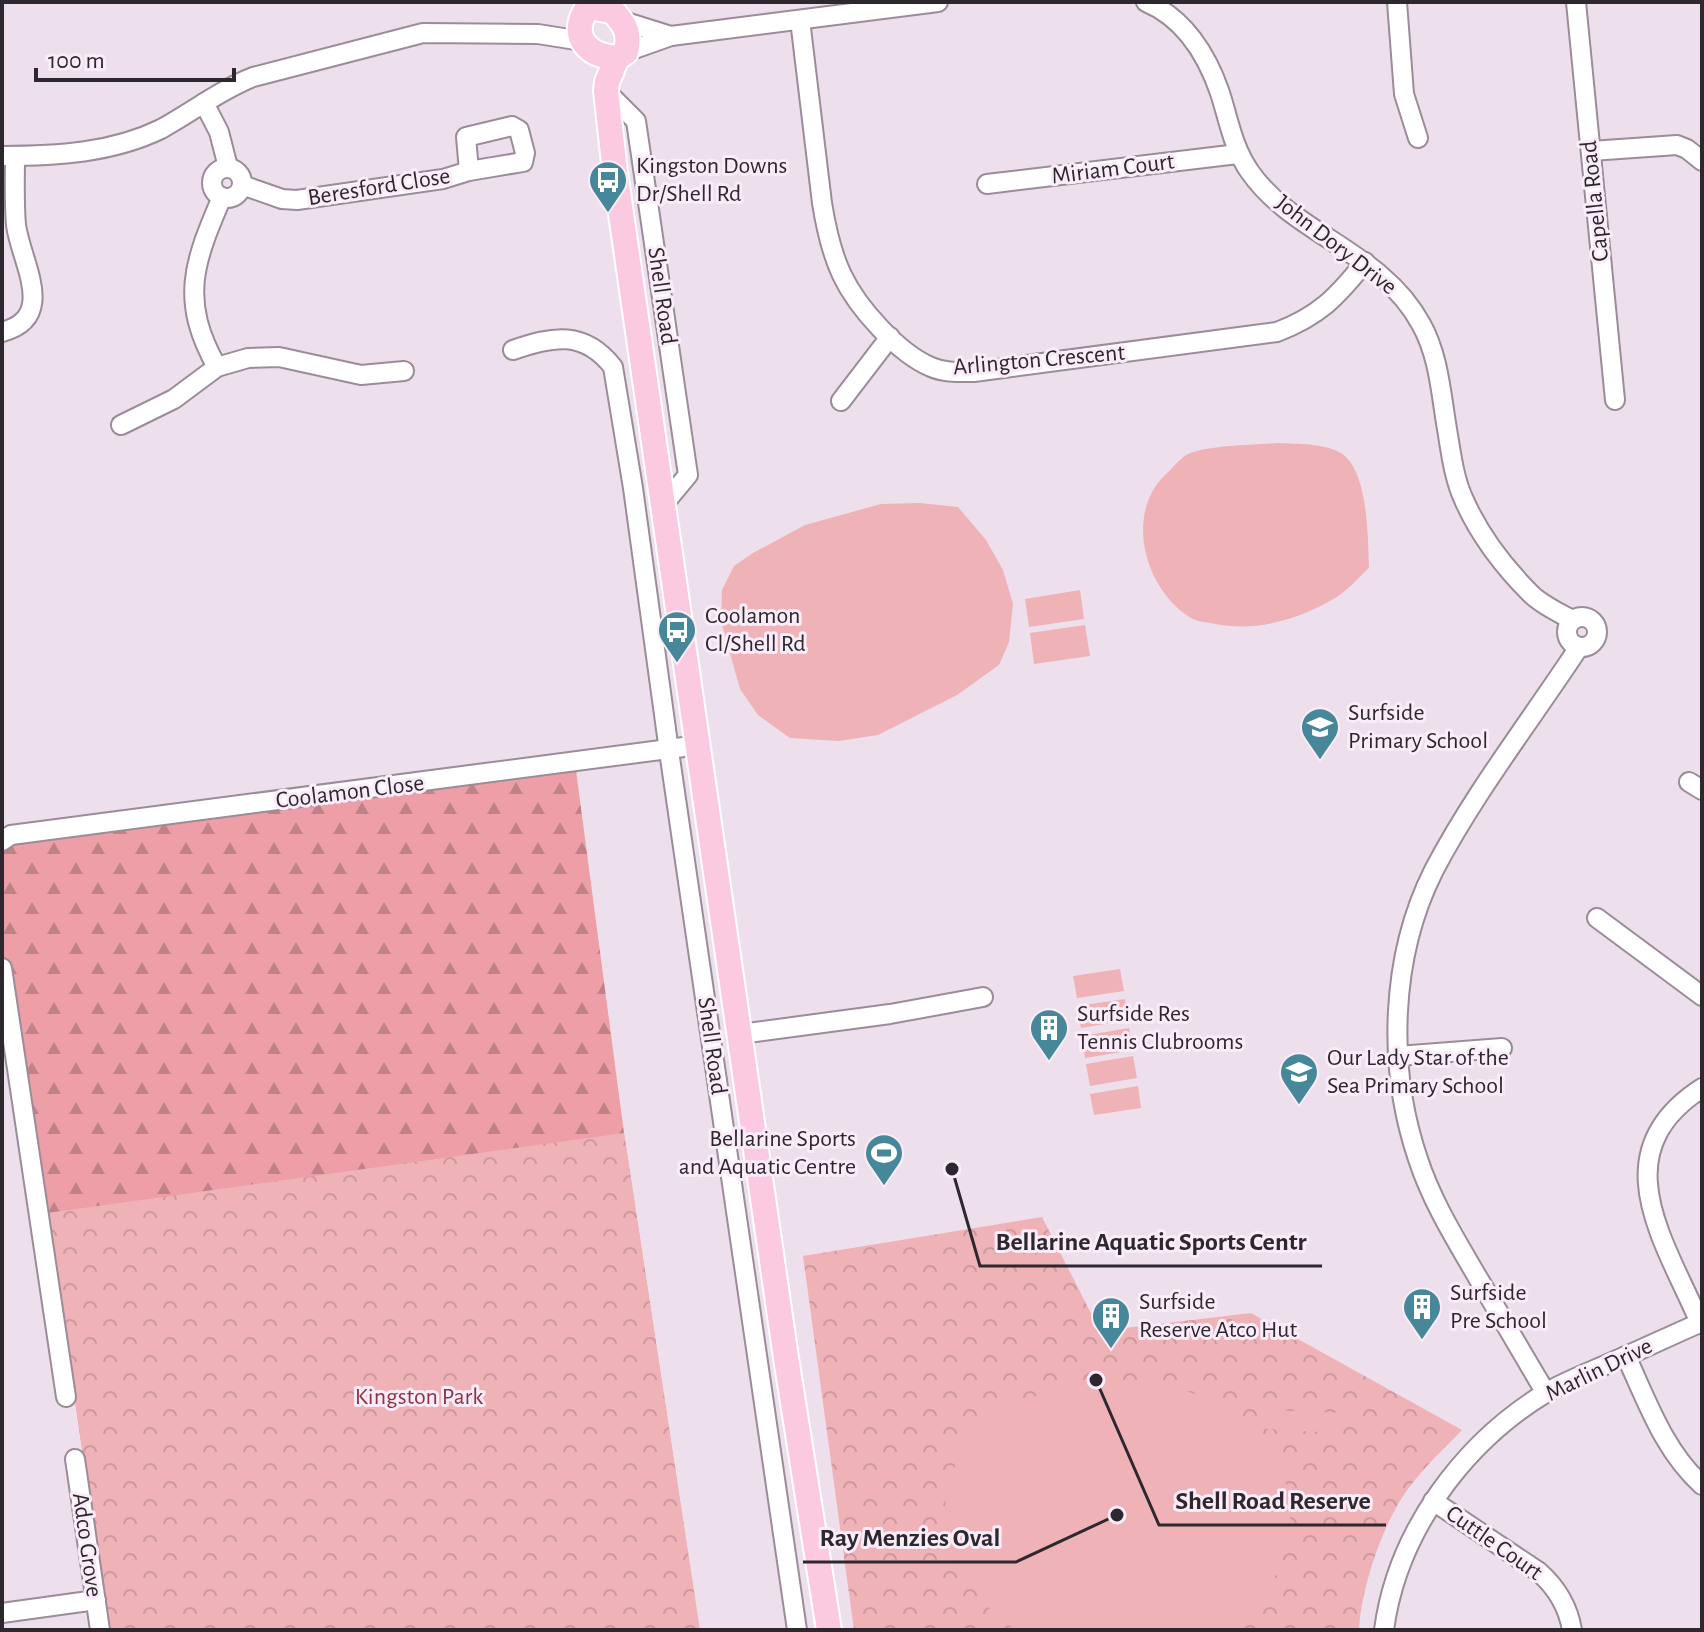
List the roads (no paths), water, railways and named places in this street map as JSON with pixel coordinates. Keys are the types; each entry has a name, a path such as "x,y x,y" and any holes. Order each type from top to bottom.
{"main road":[{"path":"596,19 630,35 621,55 603,57 596,19"},
{"name":"Shell Road","path":"596,19 597,105 615,172"},
{"name":"Shell Road","path":"621,55 607,82 606,91 615,172 786,1358 829,1630"}],"street":[{"path":"621,55 671,36 938,2"},
{"name":"John Dory Drive","path":"1146,2 1174,8 1203,54 1220,93 1238,154 1252,175 1275,199 1365,262 1400,293 1423,328 1437,367 1454,470 1463,499 1483,534 1532,595 1572,620 1567,633 1571,642 1579,647 1473,806 1434,872 1419,906 1402,976 1397,1022 1398,1056"},
{"path":"1397,2 1404,94 1418,138"},
{"name":"Capella Road","path":"1576,2 1615,400"},
{"path":"2,332 22,324 33,307 33,293 17,227 8,156 93,151 118,144 160,129 233,85 253,77 423,33 538,34 596,19 671,36"},
{"name":"Arlington Crescent","path":"800,20 827,232 843,278 890,337 932,367 951,372 974,372 1277,332 1320,312 1338,296 1365,262"},
{"name":"Shell Road","path":"606,91 636,121 688,475 661,495"},
{"path":"204,103 219,132 228,167 238,172 242,185 236,195 222,197 216,193 212,182 216,172 228,167"},
{"path":"1591,151 1677,145 1702,161"},
{"name":"Miriam Court","path":"987,184 1238,154"},
{"name":"Beresford Close","path":"242,185 282,199 297,200 443,179 469,171"},
{"path":"217,367 193,299 202,243 222,197"},
{"path":"841,401 890,337"},
{"name":"Shell Road","path":"513,350 544,339 569,339 602,353 613,367 797,1630"},
{"path":"121,425 174,399 217,367 264,356 361,375 404,371"},
{"path":"633,488 661,495"},
{"name":"Coolamon Close","path":"2,841 11,835 699,745"},
{"path":"1597,918 1702,996"},
{"path":"2,968 66,1397"},
{"path":"740,1034 890,1014 983,997"},
{"path":"1502,1048 1398,1056 1409,1124 1431,1192 1546,1393"},
{"path":"1701,1322 1656,1223 1648,1198 1646,1174 1660,1129 1674,1110 1702,1088"},
{"name":"Marlin Drive","path":"1384,1630 1394,1580 1406,1548 1433,1501 1490,1436 1546,1393 1701,1322"},
{"path":"1626,1356 1667,1444 1684,1469 1702,1485"},
{"name":"Adco Grove","path":"75,1459 100,1630"},
{"name":"Cuttle Court","path":"1433,1501 1539,1572 1554,1586 1564,1603 1572,1630"},
{"path":"2,1613 96,1600"}],"place":[{"name":"Kingston Downs Dr/Shell Rd","path":"608,214"},
{"name":"Coolamon Cl/Shell Rd","path":"677,664"},
{"name":"Surfside Primary School","path":"1320,761"},
{"name":"Surfside Res Tennis Clubrooms","path":"1049,1062"},
{"name":"Our Lady Star of the Sea Primary School","path":"1299,1106"},
{"name":"Bellarine Aquatic Sports Centr","path":"952,1169"},
{"name":"Bellarine Sports and Aquatic Centre","path":"884,1187"},
{"name":"Surfside Pre School","path":"1422,1341"},
{"name":"Surfside Reserve Atco Hut","path":"1111,1350"},
{"name":"Shell Road Reserve","path":"1096,1380"},
{"name":"Ray Menzies Oval","path":"1117,1515"}],"park label":[{"name":"Kingston Park","path":"419,1397"}]}
